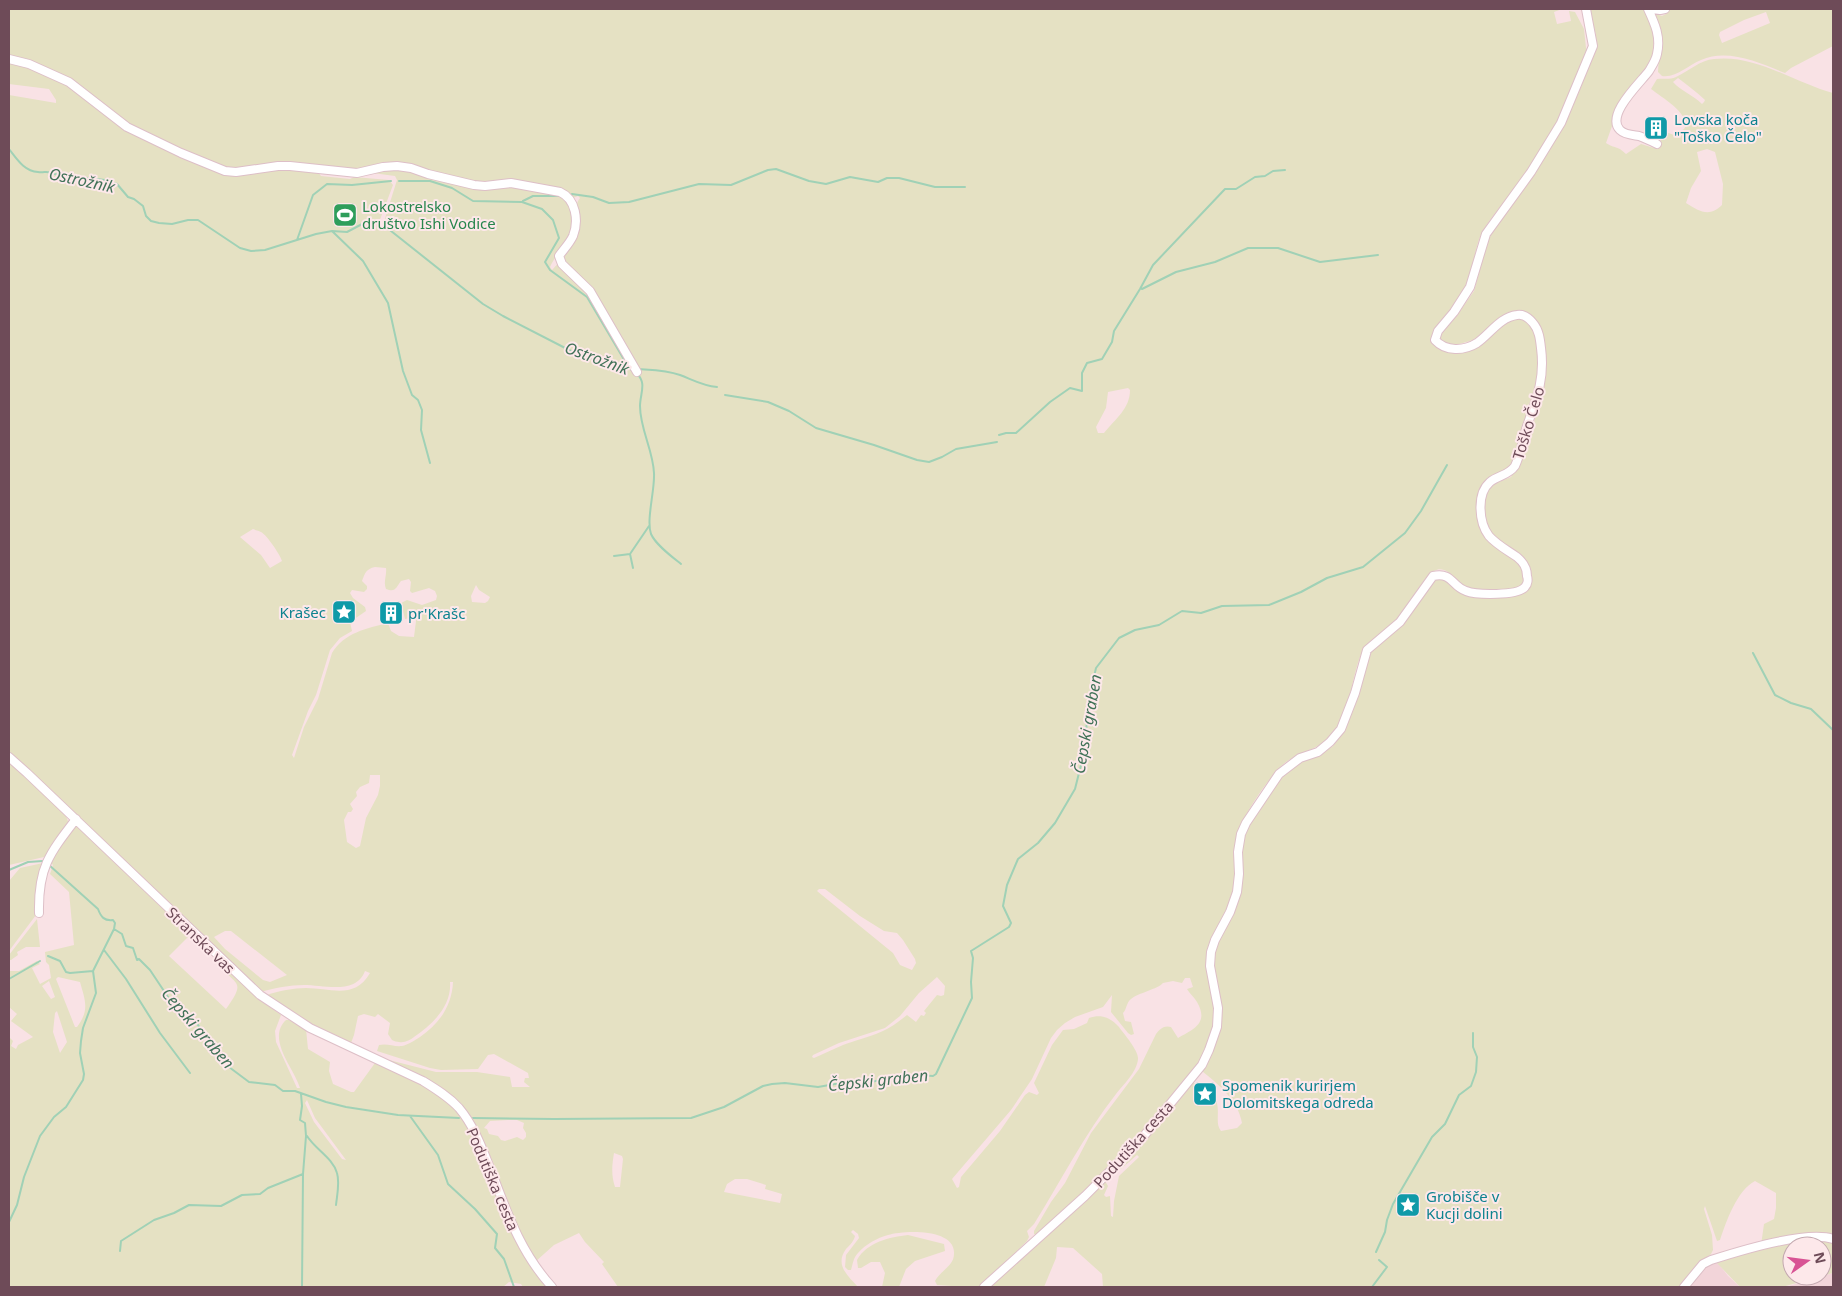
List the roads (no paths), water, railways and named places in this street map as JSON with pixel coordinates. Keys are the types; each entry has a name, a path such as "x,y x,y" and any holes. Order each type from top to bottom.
{"street":[{"name":"Toško Čelo","path":"1330,742 1341,729 1346,719 1366,650 1400,622 1433,576 1442,575 1448,577 1464,591 1475,593 1517,592 1525,587 1528,581 1527,570 1522,560 1488,534 1480,508 1482,494 1486,486 1494,479 1511,472 1515,466 1537,400 1542,381 1542,358 1540,339 1536,327 1531,320 1523,315 1516,314 1500,322 1476,343 1457,350 1446,349 1435,340 1438,331 1465,297 1470,287 1486,234 1490,227 1531,172 1561,123 1593,46 1586,9"},
{"path":"1648,9 1658,33 1657,54 1650,70 1625,99 1618,115 1617,125 1620,130 1626,133 1640,136 1657,144"},
{"path":"1652,9 1665,9"},
{"path":"9,59 29,64 70,82 127,127 181,153 225,171 236,172 290,166 357,173 397,166 411,168 474,186 511,183 560,192 566,195 574,206 575,227 572,236 559,256 562,264 590,292 637,372"},
{"name":"Podutiška cesta","path":"984,1287 1085,1196 1115,1166 1143,1137 1202,1065 1210,1050 1217,1026 1218,1008 1210,966 1211,952 1215,940 1230,912 1237,892 1239,874 1238,852 1241,834 1246,823 1278,774 1300,758 1318,752 1330,742"},
{"name":"Stranska vas","path":"9,757 260,995 310,1028 423,1081"},
{"path":"39,913 39,885 43,870 54,847 76,819"},
{"name":"Podutiška cesta","path":"423,1081 458,1107 468,1121 480,1144 516,1235 532,1263 552,1287"},
{"path":"1684,1287 1703,1264 1711,1260 1789,1240 1819,1236 1833,1239"}],"waterway":[{"name":"Ostrožnik","path":"9,149 21,164 33,171 105,180 117,184 128,197 143,206 146,216 151,221 172,224 188,220 198,220 240,248 251,251 265,250 316,234 332,231 347,232 366,222 376,223"},
{"path":"572,194 593,197 609,203 629,202 699,184 731,185 768,170 776,169 809,181 826,184 850,177 878,182 887,178 899,178 935,187 965,187"},
{"path":"999,435 1016,433 1050,402 1070,388 1082,391 1082,373 1087,363 1102,359 1112,342 1114,331 1153,265 1225,189 1236,189 1255,177 1265,176 1273,171 1285,170"},
{"path":"297,240 313,195 327,184 352,185 391,181"},
{"path":"399,181 430,181 452,188 473,201 522,202 542,209 553,220 559,238 545,262 550,270 587,297 629,368"},
{"path":"523,201 533,196 562,196"},
{"name":"Ostrožnik","path":"386,227 483,304 503,316 571,351 616,367 629,368 633,371"},
{"path":"332,231 363,261 388,303 403,371 412,395 418,400 422,410 421,430 430,463"},
{"path":"1142,289 1176,272 1215,262 1248,248 1278,248 1320,262 1378,255"},
{"path":"638,369 669,372 717,387"},
{"name":"Ostrožnik","path":"637,374 642,381 641,415 654,473 649,521 651,534 660,546 681,564"},
{"path":"725,395 768,402 789,411 816,428 917,460 929,462 956,449 997,442"},
{"name":"Čepski graben","path":"473,1118 691,1118 724,1107 763,1086 772,1084 785,1083 818,1087 835,1084 864,1083 905,1076 933,1076 936,1074 972,998 973,958 971,951 1009,927 1011,923 1003,906 1007,885 1018,859 1038,843 1055,823 1075,789 1085,749 1088,703 1096,668 1119,638 1135,630 1159,625 1182,611 1201,613 1222,606 1269,605 1301,592 1327,578 1363,567 1405,533 1421,511 1447,465"},
{"path":"633,568 630,554 649,526"},
{"path":"614,556 630,554"},
{"path":"1753,653 1775,695 1791,703 1811,709 1833,730"},
{"name":"Čepski graben","path":"9,870 28,862 43,861"},
{"name":"Čepski graben","path":"49,865 98,909 103,918 113,920 115,923 114,929 122,934 126,946 133,948 137,960 139,959 150,970 174,1006 179,1005 184,1008 190,1021 198,1025 229,1067 249,1082 275,1085 283,1091 295,1091 346,1107 398,1115 459,1118"},
{"path":"48,956 60,961 66,972 93,971 114,929"},
{"path":"104,950 126,979 160,1033 190,1073"},
{"path":"9,979 40,961"},
{"path":"9,1222 17,1205 24,1177 40,1136 54,1117 66,1107 83,1080 84,1074 80,1053 81,1041 83,1028 96,993 93,971"},
{"path":"1376,1252 1385,1232 1393,1204 1432,1137 1445,1124 1459,1095 1471,1086 1476,1072 1477,1057 1473,1047 1473,1033"},
{"path":"301,1094 300,1120 305,1123 306,1136 303,1174 302,1287"},
{"path":"410,1116 438,1155 448,1184 475,1209 497,1234 495,1248 504,1259 514,1287"},
{"path":"307,1136 335,1168 338,1181 336,1205"},
{"path":"120,1251 121,1241 154,1220 189,1205 221,1206 242,1195 260,1194 268,1188 303,1174"},
{"path":"1372,1287 1387,1267 1379,1260"}],"place":[{"name":"Lovska koča \"Toško Čelo\"","path":"1656,128"},
{"name":"Lokostrelsko društvo Ishi Vodice","path":"345,215"},
{"name":"Krašec","path":"344,612"},
{"name":"pr'Krašc","path":"391,613"},
{"name":"Spomenik kurirjem Dolomitskega odreda","path":"1205,1094"},
{"name":"Grobišče v Kucji dolini","path":"1408,1205"}]}
